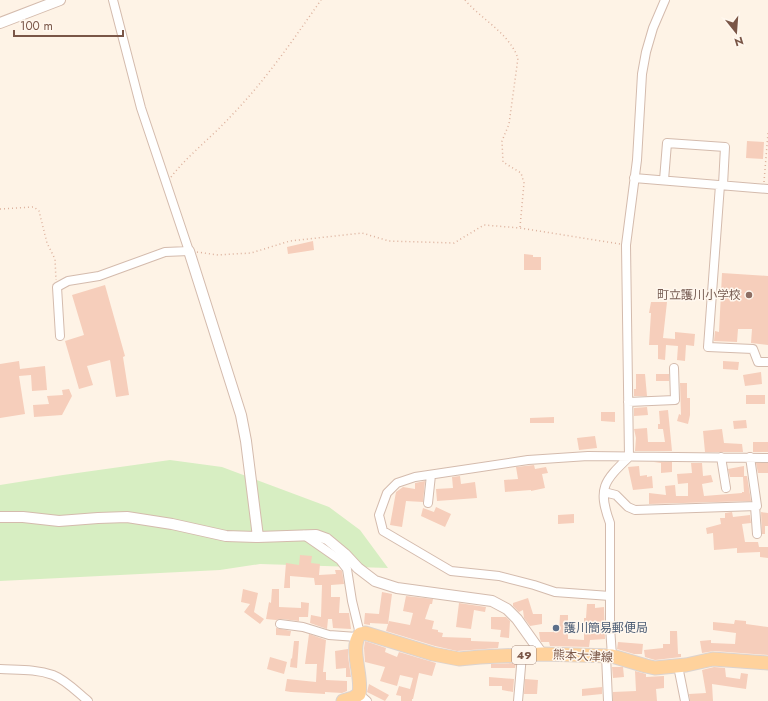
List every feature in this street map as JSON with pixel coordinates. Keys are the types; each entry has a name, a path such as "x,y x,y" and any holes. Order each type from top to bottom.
{"main road":[{"name":"熊本大津線","path":"358,636 365,633 451,659 542,654 609,655 655,668 678,666 714,659 768,663"},
{"path":"343,701 353,698 363,698 356,655 358,636"}],"street":[{"path":"0,23 60,0"},
{"path":"113,0 141,108 189,251 241,415 246,441 258,537"},
{"path":"608,701 610,523 605,510 604,492 610,475 629,457 626,245 634,178 642,74 646,52 653,28 665,0"},
{"path":"664,180 667,143 725,147 708,347 753,349 758,362 768,362"},
{"path":"634,178 766,188"},
{"path":"60,336 57,287 68,281 99,276 165,252 189,251"},
{"path":"628,402 675,400 674,368"},
{"path":"610,596 555,592 499,576 450,571 384,531 379,515 387,494 397,483 415,477 528,460 588,456 768,458"},
{"path":"721,457 726,488"},
{"path":"750,457 757,506 755,506 757,534"},
{"path":"428,503 431,475"},
{"path":"604,492 616,495 628,507 635,510 755,506"},
{"path":"0,517 59,521 127,517 172,524 226,536 258,537 316,535 327,539 345,554 358,568 375,581 397,588 492,601 507,609 517,619 542,654"},
{"path":"280,624 303,627 329,635 358,636 347,569 340,560 304,535"},
{"path":"518,701 522,655"},
{"path":"678,666 685,701"},
{"path":"0,669 30,670 52,675 66,683 88,701"}],"path":[{"path":"166,183 192,154 232,116 279,60 321,0"},
{"path":"464,0 470,7 495,26 515,50 518,58 509,124 502,141 503,162 521,173 524,182 520,228"},
{"path":"766,188 768,133"},
{"path":"0,208 34,207 39,211 47,243 55,259 57,287"},
{"path":"189,251 218,255 251,253 290,241 362,233 389,241 454,243 484,225 520,228 626,245"}],"green space":[{"path":"170,460 222,467 329,507 360,530 388,568 260,564 220,570 0,581 0,485"}],"building":[{"path":"747,141 764,142 763,159 746,158"},
{"path":"313,241 314,250 288,254 287,247"},
{"path":"524,254 533,255 533,257 541,257 541,270 524,270"},
{"path":"722,273 768,276 768,345 751,343 752,329 738,329 737,342 714,341 715,331 719,332"},
{"path":"105,285 125,356 123,357 129,395 116,397 110,360 87,366 93,385 79,389 65,341 84,335 72,295"},
{"path":"651,302 667,302 663,338 675,339 675,332 695,334 694,346 686,345 685,361 677,360 678,346 666,345 665,360 658,359 658,345 649,345 651,313 649,313"},
{"path":"19,361 20,369 45,366 47,390 32,391 31,375 19,376 25,414 0,418 0,364"},
{"path":"723,361 739,362 738,370 723,369"},
{"path":"761,372 762,384 745,386 743,375"},
{"path":"636,374 645,374 647,396 634,396 634,389 636,389"},
{"path":"656,374 669,374 669,381 656,381"},
{"path":"680,383 687,383 687,398 690,398 690,415 688,424 677,421 679,414 681,415"},
{"path":"69,389 72,396 62,415 34,417 33,405 49,404 47,396 63,395 62,390"},
{"path":"746,395 765,395 765,404 746,404"},
{"path":"647,407 648,415 634,416 634,408"},
{"path":"668,410 672,451 635,451 636,438 634,429 647,428 648,442 665,442 663,429 658,429 658,424 660,424 659,411"},
{"path":"601,412 615,412 615,422 601,421"},
{"path":"554,417 554,423 530,423 530,418"},
{"path":"746,420 747,428 734,429 733,421"},
{"path":"722,429 724,443 742,444 743,452 705,452 703,431"},
{"path":"595,436 597,448 579,450 577,438"},
{"path":"753,442 768,442 768,452 753,452"},
{"path":"654,462 672,462 672,472 661,473 661,463"},
{"path":"691,463 702,463 703,476 711,475 713,482 702,484 704,496 744,492 743,477 730,477 728,469 744,466 744,476 747,476 751,501 649,504 649,493 666,495 665,486 675,485 676,496 688,496 688,483 678,484 677,474 692,473"},
{"path":"756,463 768,463 768,473 758,473"},
{"path":"534,465 535,469 546,467 548,473 542,474 545,488 531,491 505,492 504,480 518,479 516,467"},
{"path":"639,466 640,476 652,476 653,488 633,490 628,467"},
{"path":"460,476 461,484 475,482 477,498 437,501 436,489 453,488 452,477"},
{"path":"425,481 423,502 406,501 402,527 390,525 396,492 403,487 415,489 415,483"},
{"path":"436,507 451,514 445,527 421,516 423,508 434,512"},
{"path":"732,512 733,517 750,515 751,523 742,524 745,542 758,542 759,547 768,547 768,558 760,557 760,552 737,553 737,548 714,550 713,533 707,534 706,528 721,524 720,518 725,518 725,513"},
{"path":"761,512 768,513 768,526 765,526 765,534 762,534"},
{"path":"574,514 574,523 558,524 558,515"},
{"path":"300,555 312,556 311,563 320,564 319,575 336,574 335,570 342,571 344,584 331,585 331,597 340,597 339,613 349,613 351,629 333,628 332,619 328,619 327,629 310,623 311,615 321,617 322,585 315,585 314,578 290,576 290,588 284,588 286,563 299,565"},
{"path":"243,589 258,593 254,612 264,619 260,624 244,612 250,604 241,602"},
{"path":"272,589 279,589 279,607 301,608 301,602 309,603 308,617 299,617 299,621 266,619 269,602 271,603"},
{"path":"382,592 392,594 388,624 364,624 365,613 379,614"},
{"path":"406,596 433,599 425,619 434,621 432,629 443,633 442,637 471,638 471,641 499,642 498,648 457,651 386,631 389,621 410,625 413,613 403,611"},
{"path":"528,598 533,614 542,614 542,624 530,626 524,618 523,610 519,612 513,606 513,603"},
{"path":"459,603 486,607 485,612 474,610 471,629 456,627"},
{"path":"587,604 595,604 595,608 604,607 605,639 590,640 589,647 550,646 549,642 541,642 539,632 559,632 560,615 568,615 568,639 584,640 584,618 586,618"},
{"path":"491,617 506,617 510,621 509,638 500,637 501,630 491,629"},
{"path":"735,620 746,621 746,624 768,627 768,655 714,651 702,653 700,641 711,640 711,643 735,644 736,633 713,630 713,622 734,624"},
{"path":"276,628 291,631 290,636 276,635"},
{"path":"670,631 677,631 678,654 681,654 681,657 655,660 645,657 644,650 663,648 663,644 670,644"},
{"path":"309,634 326,640 323,672 326,672 326,680 347,681 347,691 342,693 325,692 325,694 285,691 287,679 316,682 317,664 305,664"},
{"path":"294,641 299,641 297,668 290,667"},
{"path":"365,641 386,648 385,652 397,657 399,652 436,663 432,676 419,673 412,701 401,701 401,696 396,695 399,686 410,689 413,678 400,675 397,686 380,681 385,667 365,662"},
{"path":"618,642 643,644 642,654 634,654 617,649"},
{"path":"348,649 351,677 346,677 346,668 336,669 335,651"},
{"path":"270,657 287,662 284,674 267,669"},
{"path":"516,663 515,668 491,668 491,664"},
{"path":"612,667 623,667 624,677 613,678"},
{"path":"714,667 725,668 726,677 740,679 741,673 748,674 746,689 712,684 713,701 690,701 689,694 706,693 702,670"},
{"path":"635,671 646,674 646,677 664,676 664,688 656,689 657,701 613,701 613,692 636,691"},
{"path":"489,677 514,679 513,692 502,690 502,686 489,686"},
{"path":"525,679 538,680 537,694 524,694"},
{"path":"369,684 389,695 385,701 367,692"},
{"path":"602,687 602,694 582,696 582,689"}],"place":[{"name":"町立護川小学校","path":"749,295"},
{"name":"護川簡易郵便局","path":"556,628"}]}
